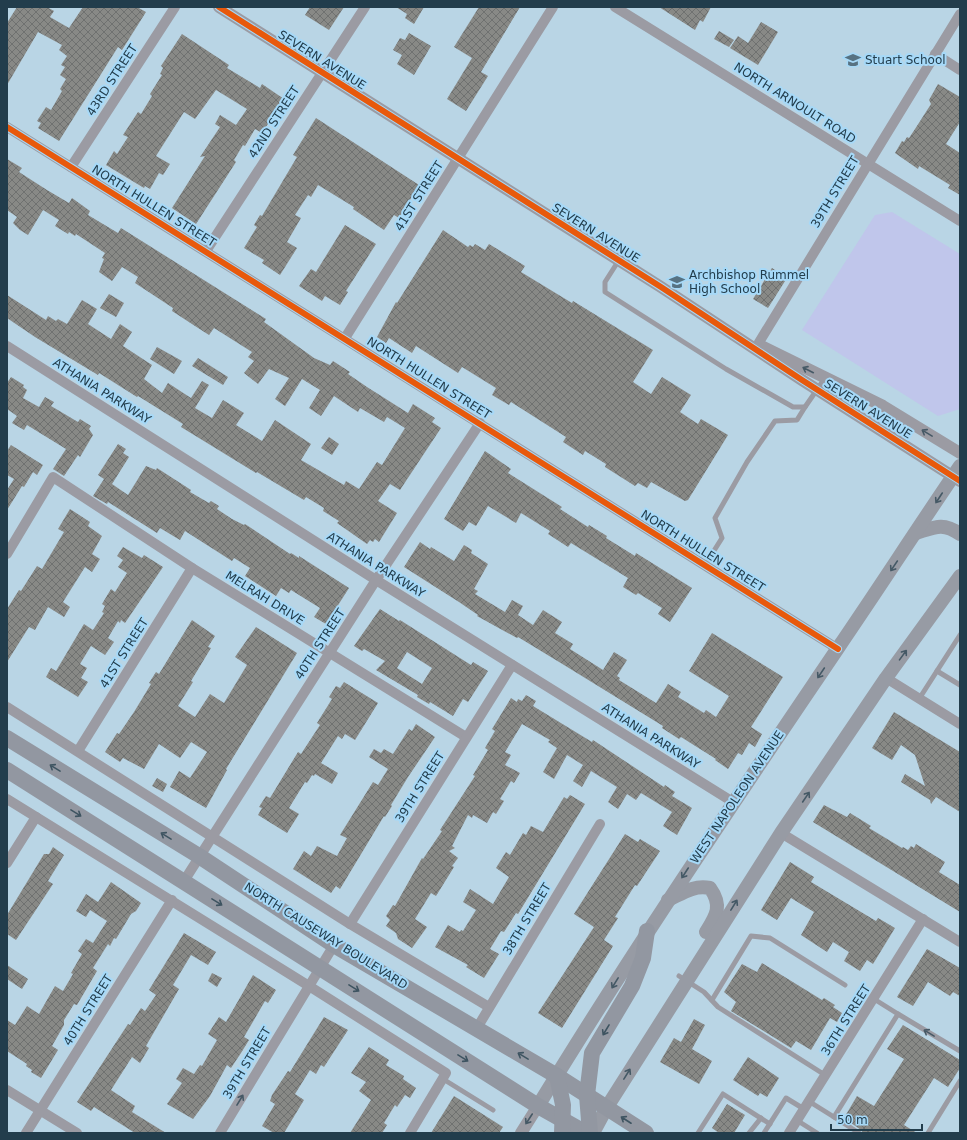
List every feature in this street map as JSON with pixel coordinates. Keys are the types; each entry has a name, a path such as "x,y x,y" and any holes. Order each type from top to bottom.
{"highway":[{"name":"NORTH CAUSEWAY BOULEVARD","path":"7,738 200,856 334,945 557,1076 646,1133"},
{"path":"7,770 321,967 538,1106 563,1126 586,1133"},
{"path":"592,1133 587,1095 592,1054 632,986 643,958 647,931"},
{"path":"557,1076 561,1090 563,1126"}],"main road":[{"name":"WEST NAPOLEON AVENUE","path":"538,1106 647,931 916,533 958,474"},
{"path":"916,533 942,526 951,527 960,534"},
{"path":"592,1133 660,1022 662,1004 683,978 886,678 960,575"},
{"path":"668,900 692,888 700,886 710,888 717,897 718,908 715,918 683,978"}],"street":[{"name":"43RD STREET","path":"71,167 175,7"},
{"name":"SEVERN AVENUE","path":"219,7 619,260 817,390 958,474"},
{"name":"42ND STREET","path":"206,251 365,7"},
{"name":"41ST STREET","path":"345,338 553,7"},
{"name":"NORTH ARNOULT ROAD","path":"615,7 960,221"},
{"name":"39TH STREET","path":"758,344 867,163 960,14"},
{"path":"935,54 960,70"},
{"name":"NORTH HULLEN STREET","path":"7,127 838,649"},
{"name":"SEVERN AVENUE","path":"660,287 758,344 883,406 960,453"},
{"name":"ATHANIA PARKWAY","path":"7,346 376,580 733,802"},
{"name":"40TH STREET","path":"184,881 376,580 480,423"},
{"name":"MELRAH DRIVE","path":"7,554 53,477 192,568 329,654 466,737"},
{"name":"41ST STREET","path":"78,751 192,568"},
{"name":"39TH STREET","path":"350,924 512,665"},
{"path":"886,678 960,724"},
{"name":"NORTH CAUSEWAY BOULEVARD","path":"7,707 350,924 489,1007"},
{"path":"7,799 309,986 445,1076 410,1133"},
{"path":"7,863 36,817"},
{"name":"38TH STREET","path":"477,1028 600,824"},
{"path":"782,833 960,942"},
{"name":"40TH STREET","path":"26,1133 172,900"},
{"name":"36TH STREET","path":"789,1133 808,1106 923,919"},
{"name":"39TH STREET","path":"220,1133 334,945"},
{"path":"7,1090 77,1133"},
{"name":"WEST NAPOLEON AVENUE","path":"521,1133 538,1106"}],"lane":[{"path":"619,260 605,282 605,292 726,369 793,407 805,407"},
{"path":"705,565 722,538 715,518 747,462 775,421 797,420 825,378"},
{"path":"919,699 960,635"},
{"path":"937,671 960,685"},
{"path":"712,1000 751,936 770,938 845,985"},
{"path":"683,978 704,992 718,1007 826,1076"},
{"path":"874,999 960,1051"},
{"path":"834,1117 898,1014"},
{"path":"445,1076 494,1110"},
{"path":"928,1133 960,1081"},
{"path":"698,1133 723,1094 770,1124"},
{"path":"764,1133 786,1098 834,1117 859,1133"},
{"path":"749,1133 761,1118"},
{"path":"798,1120 816,1133"}],"shaded area":[{"path":"892,212 960,254 960,409 938,416 802,330 875,215"}],"building":[{"path":"17,7 47,7 54,11 50,17 69,28 83,7 137,7 146,12 122,50 118,47 59,141 38,128 41,123 37,121 46,107 51,110 62,91 60,89 66,79 60,75 65,67 61,65 67,56 59,50 62,45 38,32 7,85 7,23"},
{"path":"310,7 344,7 329,30 305,15"},
{"path":"396,7 424,7 414,24 405,18 407,14"},
{"path":"479,7 520,7 481,72 488,76 466,111 447,99 472,58 454,47"},
{"path":"659,7 711,7 703,22 700,20 695,30"},
{"path":"761,22 778,32 758,65 730,48 738,36 748,43"},
{"path":"719,31 734,40 729,47 714,39"},
{"path":"409,33 431,46 414,75 397,64 402,55 393,50 400,38 405,40"},
{"path":"182,34 229,65 227,68 260,88 262,84 284,99 262,133 255,129 245,146 243,145 234,160 236,162 196,224 172,208 205,156 200,157 220,127 215,124 220,115 236,125 247,109 216,90 195,119 184,112 156,156 170,164 163,175 159,173 150,189 145,186 144,188 106,165 114,151 117,154 128,137 123,135 138,112 141,114 152,96 150,94 162,75 160,74 163,68 161,66"},
{"path":"938,84 960,97 960,122 946,144 960,153 960,195 948,188 950,185 919,166 918,169 895,153 902,141 904,142 907,137 909,138 931,104 929,100"},
{"path":"316,118 419,185 399,218 394,215 384,230 353,209 354,207 318,185 311,197 308,195 295,215 301,218 287,242 297,248 280,275 262,263 264,260 244,248 257,227 254,225 260,215 262,216 297,157 293,155"},
{"path":"7,159 22,168 19,172 47,190 69,203 72,198 90,211 88,215 118,233 121,228 266,319 264,322 314,358 330,365 333,361 350,372 348,374 408,413 413,404 435,418 432,422 441,428 400,490 390,484 378,501 397,513 379,542 375,539 373,542 370,540 367,544 337,523 339,521 323,511 324,508 306,497 304,500 257,472 256,473 181,427 183,424 99,373 98,375 35,337 7,318 7,295 46,320 48,316 56,321 58,319 67,324 82,300 97,309 88,324 111,339 120,324 132,332 123,346 152,365 144,379 162,393 168,383 191,398 202,381 209,385 195,408 212,418 223,400 244,413 236,425 262,441 275,420 311,444 301,460 344,485 346,481 359,489 377,462 382,465 405,428 387,417 384,422 360,408 358,412 334,396 321,416 309,408 320,390 302,379 285,406 275,399 289,378 269,369 258,384 244,373 254,361 248,357 252,352 214,328 209,335 172,311 173,308 135,283 138,277 122,267 112,281 99,272 104,259 102,258 105,253 76,234 75,236 69,232 68,234 55,226 59,220 43,210 28,235 20,230 13,223 17,217 7,210"},
{"path":"345,225 376,244 346,291 348,292 340,305 325,296 322,301 299,286 311,269 316,272"},
{"path":"443,230 468,247 470,245 473,247 475,244 485,250 489,244 525,266 521,272 572,303 573,301 653,350 633,382 651,394 662,377 691,395 680,412 698,424 701,419 728,435 688,500 685,501 651,482 647,488 638,483 635,486 605,467 606,464 585,451 583,455 563,442 566,437 511,402 509,405 492,395 496,388 462,367 458,373 416,346 412,353 389,338 386,343 377,337 396,302 397,303"},
{"path":"772,268 787,278 768,308 753,299"},
{"path":"109,294 124,303 116,317 100,308"},
{"path":"157,347 182,361 174,374 150,359"},
{"path":"198,358 228,377 223,385 192,366"},
{"path":"11,377 24,385 23,387 27,390 23,398 39,407 45,397 54,402 51,406 78,422 80,419 91,426 89,429 93,435 80,457 78,455 64,476 53,469 66,449 27,425 24,430 12,423 17,416 7,409 7,383"},
{"path":"329,437 339,444 332,455 321,448"},
{"path":"118,444 126,449 123,453 129,457 112,484 128,495 146,466 156,470 157,468 191,490 190,492 209,503 211,501 219,506 217,509 232,519 244,525 245,524 290,554 291,553 299,558 299,556 349,588 326,624 314,617 320,608 291,590 289,593 281,588 276,596 245,576 250,568 234,558 232,561 185,531 180,540 160,528 157,533 108,502 107,504 93,496 104,479 98,475"},
{"path":"11,445 43,465 37,475 33,472 7,510 7,490 14,479 7,475 7,451"},
{"path":"485,451 511,469 508,473 562,507 560,509 588,527 589,525 607,536 606,538 635,556 636,553 692,588 670,622 658,614 662,608 638,593 636,595 623,587 628,578 571,543 568,547 548,534 550,531 521,513 516,523 488,506 476,526 469,522 463,531 444,519"},
{"path":"70,509 90,522 88,526 102,536 92,554 100,559 92,572 85,567 63,602 70,607 64,617 48,607 35,630 29,627 7,662 7,609 37,566 42,569 64,532 58,529"},
{"path":"420,542 430,549 431,547 454,561 464,545 472,550 471,553 488,564 474,589 478,591 475,594 505,612 512,600 523,606 518,615 533,625 543,610 562,622 555,633 573,644 570,649 603,670 614,652 627,660 617,676 620,678 619,680 656,703 668,684 681,692 678,697 704,713 706,710 716,717 729,696 689,671 712,633 783,677 751,727 762,734 755,747 749,743 742,755 738,753 728,769 715,760 716,759 681,737 679,739 662,728 663,726 564,665 518,637 517,638 477,616 478,615 459,602 404,567"},
{"path":"123,547 142,558 144,555 163,567 125,623 121,620 120,623 118,621 108,638 114,642 105,655 91,646 80,664 87,668 81,678 88,682 78,697 46,677 51,668 56,671 84,624 93,630 104,613 102,612 105,606 102,604 111,589 115,592 127,573 118,567 123,560 117,556"},
{"path":"380,609 471,665 473,662 488,671 468,702 463,699 453,716 430,702 429,704 417,697 418,695 376,670 385,661 364,649 362,651 354,646","holes":["407,652 432,668 422,684 397,668"]},
{"path":"192,620 215,636 208,647 211,648 178,706 195,717 210,694 224,703 247,665 235,657 256,627 297,653 226,769 227,770 206,808 170,787 179,771 190,778 207,752 191,742 180,758 159,744 144,769 123,758 120,762 105,752 117,733 119,734 134,712 151,684 149,683 156,672 159,674"},
{"path":"344,682 378,703 355,740 345,734 342,739 338,736 321,763 338,773 332,784 315,774 314,776 312,775 307,783 305,782 289,808 299,814 287,833 258,815 262,808 259,807 266,796 270,798 298,752 301,754 320,725 317,723 332,699 329,697 336,686 340,688"},
{"path":"526,695 536,701 533,706 592,742 593,740 664,787 665,785 675,792 672,796 692,808 677,835 663,826 672,812 641,793 636,800 627,794 618,809 608,802 617,787 591,771 582,787 573,781 583,765 567,755 554,779 543,772 557,748 548,742 550,740 522,724 505,752 511,755 505,765 520,773 514,783 511,781 500,799 504,801 496,814 493,812 487,823 473,815 472,818 468,815 452,846 455,848 449,851 458,858 452,866 454,867 436,896 431,893 415,919 427,927 412,948 398,939 396,933 386,926 390,920 386,916 393,905 395,906 422,858 423,859 442,831 440,830 475,776 473,775 488,750 485,748 495,731 492,729 511,698 517,702 518,699 522,701"},
{"path":"894,712 960,752 960,812 936,797 931,804 930,800 901,782 905,774 925,786 915,755 901,745 892,760 872,748"},
{"path":"416,724 435,737 408,777 391,805 392,806 385,817 384,816 340,889 336,886 331,893 293,869 304,851 311,856 317,846 337,856 347,838 340,835 373,782 378,785 388,769 369,757 374,749 381,753 384,749 393,754 409,729 412,731"},
{"path":"157,778 167,784 163,792 152,786"},
{"path":"570,795 585,804 518,914 516,913 504,932 501,931 490,949 499,954 484,978 466,967 468,965 435,947 448,925 460,932 461,930 463,931 476,910 463,902 470,889 493,904 509,877 496,868 506,852 510,855 523,833 526,835 531,826 543,832 564,797 567,799"},
{"path":"824,805 847,817 850,813 871,826 869,828 902,848 903,847 908,850 911,846 914,848 916,844 945,862 939,872 960,885 960,912 813,822"},
{"path":"625,834 638,842 640,839 660,851 637,886 635,885 615,917 618,918 604,940 613,946 562,1028 538,1013 594,927 574,914"},
{"path":"53,847 64,855 48,881 53,884 16,940 7,934 7,915 44,854 49,854"},
{"path":"790,862 814,877 811,882 876,921 878,918 895,928 873,964 867,960 860,971 844,961 849,952 833,942 827,952 801,935 814,912 791,898 777,920 761,910"},
{"path":"111,882 141,903 136,911 131,914 116,939 114,938 110,946 108,944 93,968 97,971 77,1005 74,1004 64,1020 64,1025 52,1046 58,1050 41,1078 31,1072 32,1070 26,1066 27,1064 7,1051 7,1020 15,1025 27,1006 39,1014 55,986 63,991 82,954 78,951 86,939 93,943 107,921 90,910 86,917 76,911 86,894 98,902"},
{"path":"184,933 216,952 208,965 191,955 173,985 179,989 146,1046 149,1048 140,1063 132,1057 111,1090 135,1106 132,1112 166,1133 135,1133 94,1107 91,1111 77,1102 128,1024 130,1025 141,1008 145,1011 156,995 149,990"},
{"path":"927,949 960,968 960,996 953,992 950,996 928,982 913,1006 897,997"},
{"path":"762,963 822,1000 824,998 835,1005 833,1007 842,1013 837,1022 830,1018 811,1050 796,1041 791,1048 731,1011 736,1002 724,992 742,964 757,972"},
{"path":"7,965 28,979 22,989 7,979"},
{"path":"212,973 222,978 217,987 208,981"},
{"path":"253,975 276,990 268,1003 265,1001 244,1037 249,1040 241,1053 231,1068 227,1065 210,1096 193,1119 167,1104 182,1083 176,1079 183,1068 194,1074 200,1065 202,1066 217,1040 208,1034 219,1017 226,1022"},
{"path":"324,1017 348,1030 324,1067 321,1065 316,1074 310,1070 295,1094 304,1100 284,1133 274,1133 262,1126 275,1104 270,1101 272,1095 288,1071 290,1072"},
{"path":"694,1019 705,1025 692,1049 712,1061 699,1084 660,1062 674,1038 681,1042"},
{"path":"903,1025 960,1060 960,1068 948,1087 934,1078 904,1125 917,1133 863,1133 844,1118 857,1096 874,1106 904,1059 887,1049"},
{"path":"369,1047 389,1060 386,1065 404,1076 403,1079 416,1088 410,1098 405,1095 397,1107 395,1105 384,1123 387,1125 382,1133 350,1133 371,1100 359,1091 366,1082 351,1073"},
{"path":"748,1057 779,1078 767,1097 760,1093 758,1096 733,1080"},
{"path":"454,1096 503,1127 499,1133 431,1133"},
{"path":"727,1104 745,1115 734,1133 719,1133 712,1128"}],"cycle path":[{"path":"219,7 661,287 802,380 960,481"},
{"path":"7,127 838,649"}],"place":[{"name":"Stuart School","path":"853,60"},
{"name":"Archbishop Rummel High School","path":"677,282"}]}
